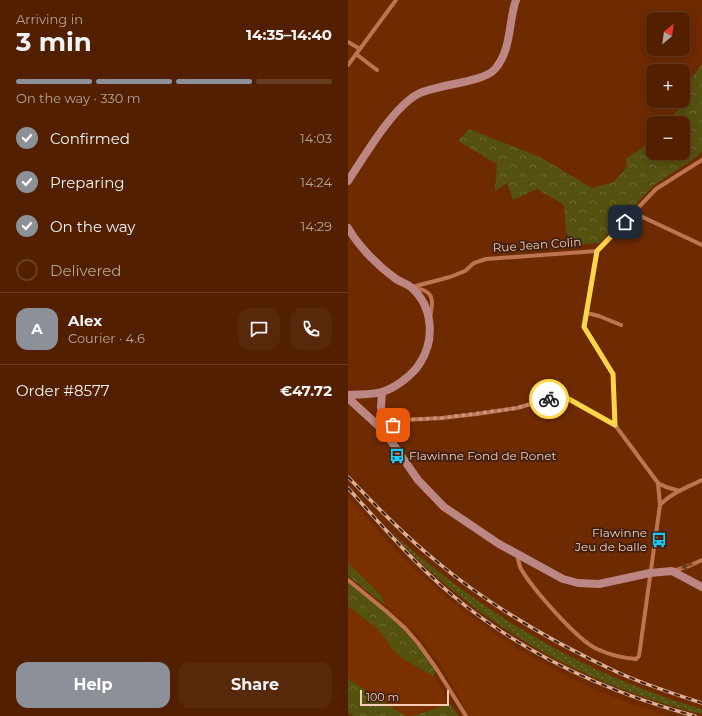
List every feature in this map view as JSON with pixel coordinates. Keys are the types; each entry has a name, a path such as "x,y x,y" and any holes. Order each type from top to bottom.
{"street":[{"path":"348,65 396,0"},
{"path":"348,181 391,118 408,100 426,90 477,78 495,70 503,59 507,46 516,0"},
{"path":"348,42 360,49"},
{"path":"356,54 376,70"},
{"path":"615,425 613,374 584,327 597,251 656,189 702,160"},
{"path":"634,213 702,245"},
{"path":"348,395 382,392 401,382 416,371 424,357 430,340 430,318 424,301 412,287 396,278 384,268 349,234"},
{"name":"Rue Jean Colin","path":"412,287 454,275 464,271 474,263 486,259 597,251"},
{"path":"587,314 599,316 621,325"},
{"path":"382,392 381,407 384,430"},
{"path":"348,398 384,430 418,480 444,507 472,527 562,579 578,583 599,584 650,573 672,571 702,560"},
{"path":"384,430 402,420 477,414 517,408 552,398 567,398 615,425 658,483 680,491"},
{"path":"660,505 680,491 702,480"},
{"path":"517,554 521,568 542,597 578,635 596,649 623,658 636,659 639,656 660,505 658,483"},
{"path":"672,571 702,587"},
{"path":"348,580 405,628 436,668 466,716"}],"shaded area":[{"path":"348,497 395,550 416,571 448,599 517,649 591,688 628,703 668,716 469,716 444,669 421,638 385,605 382,596 348,563"},
{"path":"348,606 376,628 392,649 403,659 434,677 450,704 411,716 406,716 348,679"}],"green space":[{"path":"702,64 702,151 695,158 653,186 599,243 574,245 566,232 564,205 537,189 513,200 507,183 495,191 497,164 458,141 469,129 540,157 592,188 614,182 627,167 626,159 646,145 646,160 690,160 690,116 673,116 679,108 690,108 690,80"},
{"path":"388,529 459,587 496,613 535,637 575,659 616,678 658,695 702,709 702,714 664,704 627,691 556,659 523,640 490,619 459,596 413,555"},
{"path":"348,563 382,596 385,605 348,576"},
{"path":"348,580 405,628 436,668 434,677 403,659 392,649 376,628 348,606"},
{"path":"348,679 406,716 354,716 348,713"},
{"path":"450,704 459,716 411,716"}],"railway":[{"path":"348,477 390,520 424,551 457,578 501,609 547,637 619,673 702,703"},
{"path":"348,488 398,543 438,583 479,616 507,635 567,669 598,683 629,695 695,716"}],"way so far":[{"path":"393,425 402,420 442,418 517,408 549,399"}],"place":[{"name":"Flawinne Fond de Ronet","path":"397,456"},
{"name":"Flawinne Jeu de balle","path":"659,540"}],"route":[{"path":"549,399 567,398 615,425 613,374 584,327 597,251 625,222"}]}
